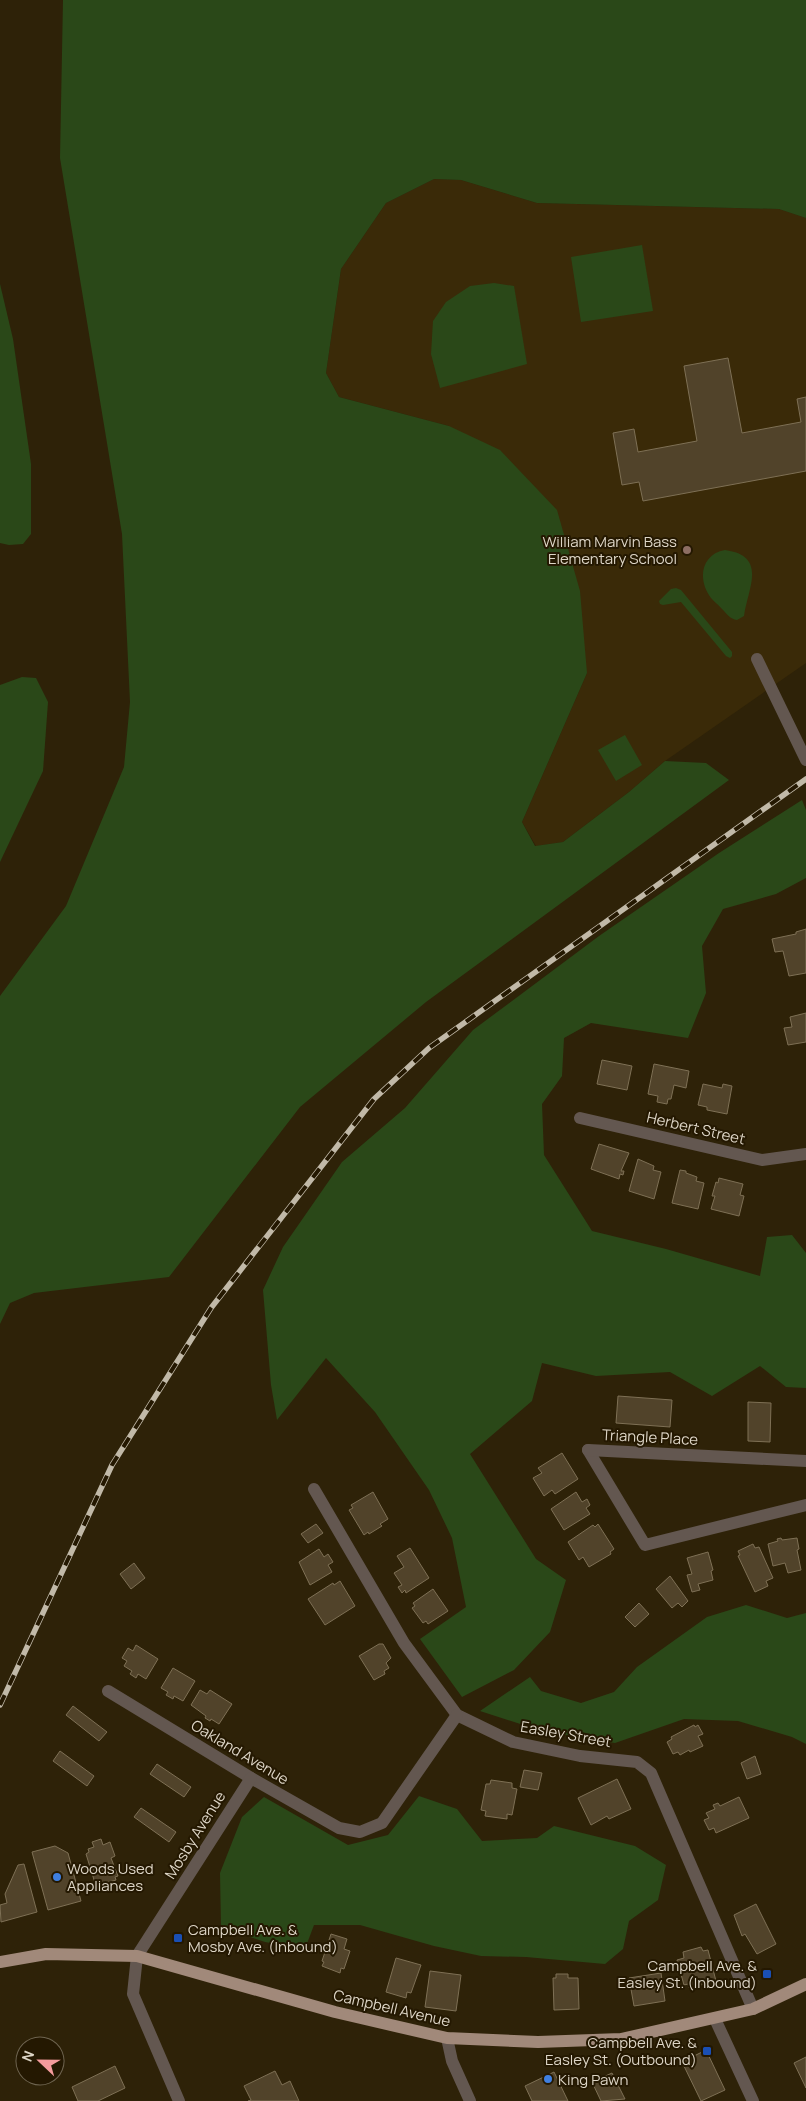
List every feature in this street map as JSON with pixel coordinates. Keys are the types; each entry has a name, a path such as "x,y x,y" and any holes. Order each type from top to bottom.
{"main road":[{"name":"Campbell Avenue","path":"0,1962 46,1954 137,1956 335,2012 447,2038 538,2042 621,2040 753,2009 806,1984"}],"street":[{"path":"757,660 806,760"},
{"name":"Herbert Street","path":"580,1118 762,1160 806,1154"},
{"name":"Triangle Place","path":"806,1461 588,1450 645,1545 806,1505"},
{"name":"Easley Street","path":"314,1489 404,1642 457,1715 513,1742 580,1756 637,1762 651,1774 753,2009"},
{"name":"Oakland Avenue","path":"108,1691 250,1778 339,1828 360,1832 382,1823 457,1715"},
{"name":"Mosby Avenue","path":"179,2101 133,1994 137,1956 250,1778"},
{"path":"715,2019 753,2101"},
{"path":"447,2038 452,2062 470,2101"}],"shaded area":[{"name":"William Marvin Bass Elementary School","path":"434,179 461,180 537,203 779,209 806,218 806,663 665,761 629,792 563,842 536,846 522,822 587,673 449,426 339,397 326,373 341,269 386,203"}],"green space":[{"path":"63,0 806,0 806,218 779,209 537,203 461,180 434,179 386,203 341,269 326,373 339,397 449,426 500,450 557,510 580,591 587,673 522,822 535,846 563,842 629,792 665,761 706,763 729,780 426,1002 300,1107 169,1277 34,1293 10,1303 0,1324 0,996 66,906 124,767 130,702 122,534 60,158"},
{"path":"642,245 653,311 581,322 571,257"},
{"path":"494,283 514,286 527,364 440,388 431,354 433,321 446,302 470,286"},
{"path":"0,284 13,339 31,464 31,534 23,544 9,545 0,543"},
{"path":"725,550 738,553 747,559 751,566 751,584 744,616 737,620 732,619 712,599 704,583 703,576 706,562 717,552"},
{"path":"671,589 681,590 732,652 730,658 726,656 681,602 660,604 659,601"},
{"path":"22,677 36,678 48,702 43,771 0,862 0,685"},
{"path":"625,735 642,765 616,781 598,750"},
{"path":"802,800 806,810 806,878 776,894 723,909 702,946 706,993 688,1038 591,1023 564,1038 562,1076 542,1104 544,1155 592,1231 666,1249 760,1276 767,1237 792,1235 806,1253 806,1388 786,1387 760,1366 712,1396 670,1372 596,1376 542,1363 532,1401 470,1454 536,1559 566,1580 550,1632 514,1670 462,1697 420,1639 466,1607 452,1538 429,1490 375,1412 326,1358 277,1420 271,1385 263,1290 283,1247 342,1162 405,1108 473,1030 599,936 719,853"},
{"path":"746,1605 787,1618 806,1613 806,1744 792,1737 738,1721 684,1719 615,1743 542,1731 480,1711 530,1677 541,1691 581,1703 614,1692 637,1667 707,1617"},
{"path":"419,1796 457,1809 482,1841 537,1838 554,1826 635,1846 666,1865 658,1900 629,1921 623,1949 605,1964 526,1957 481,1956 434,1946 360,1925 314,1925 305,1949 265,1942 221,1927 220,1873 242,1817 264,1797 348,1845 388,1835"}],"building":[{"path":"728,358 742,433 801,422 797,399 806,397 806,471 643,501 639,482 622,485 613,433 634,429 638,452 697,441 684,366"},
{"path":"806,929 806,973 789,976 783,951 775,952 772,939 796,934 796,932"},
{"path":"806,1013 806,1042 788,1045 784,1028 792,1027 790,1017"},
{"path":"602,1060 632,1066 627,1090 597,1084"},
{"path":"654,1064 689,1071 686,1088 674,1085 671,1099 668,1099 667,1104 657,1102 658,1096 648,1094"},
{"path":"703,1084 722,1088 723,1084 732,1086 727,1114 707,1110 707,1107 698,1105"},
{"path":"599,1144 629,1153 621,1171 624,1171 623,1175 620,1174 619,1179 591,1169"},
{"path":"638,1159 654,1166 653,1170 661,1172 654,1199 629,1191"},
{"path":"680,1170 697,1177 696,1181 704,1183 698,1209 672,1203"},
{"path":"719,1178 743,1184 740,1195 744,1196 739,1216 711,1209 715,1196 712,1196"},
{"path":"618,1396 672,1400 670,1427 616,1423"},
{"path":"748,1402 771,1403 770,1442 748,1441"},
{"path":"562,1453 578,1479 555,1494 552,1490 544,1496 533,1478 542,1473 538,1468"},
{"path":"373,1492 388,1519 380,1524 382,1526 364,1535 349,1510 353,1508 351,1505"},
{"path":"576,1492 582,1502 587,1499 590,1505 586,1508 590,1514 564,1530 551,1509"},
{"path":"316,1524 323,1533 308,1543 301,1534"},
{"path":"598,1524 614,1549 610,1552 611,1554 589,1567 583,1557 579,1560 568,1542 593,1525 595,1527"},
{"path":"781,1538 782,1540 797,1538 801,1570 788,1573 785,1563 773,1566 768,1544"},
{"path":"753,1544 755,1548 759,1547 773,1578 766,1581 768,1586 755,1592 738,1556 740,1555 738,1551"},
{"path":"410,1548 429,1578 406,1593 405,1590 402,1593 398,1587 402,1585 394,1573 404,1567 397,1556"},
{"path":"319,1549 324,1557 328,1554 333,1562 328,1565 332,1572 310,1585 299,1562"},
{"path":"708,1552 713,1570 711,1571 713,1580 698,1584 700,1590 692,1592 687,1575 692,1574 687,1558"},
{"path":"134,1563 145,1578 131,1589 120,1574"},
{"path":"670,1576 688,1601 682,1607 678,1603 672,1608 656,1589"},
{"path":"340,1581 355,1606 325,1625 308,1599 333,1583 334,1585"},
{"path":"433,1589 448,1611 428,1624 426,1621 423,1623 412,1608 415,1606 413,1603"},
{"path":"639,1603 649,1614 635,1627 625,1617"},
{"path":"379,1644 383,1644 391,1658 386,1663 389,1668 384,1671 385,1674 374,1680 359,1656"},
{"path":"136,1645 158,1659 146,1679 138,1674 136,1678 130,1674 132,1671 124,1666 127,1661 122,1658 128,1648 133,1651"},
{"path":"173,1668 195,1681 183,1701 174,1696 173,1699 166,1695 168,1692 161,1688"},
{"path":"200,1690 207,1694 210,1690 232,1704 219,1724 205,1718 206,1716 191,1705"},
{"path":"73,1706 107,1732 99,1741 66,1715"},
{"path":"694,1725 695,1727 698,1725 703,1734 698,1736 703,1746 680,1755 678,1752 673,1754 667,1742 672,1739 671,1737"},
{"path":"60,1751 94,1776 87,1786 53,1761"},
{"path":"755,1756 761,1774 747,1779 741,1763"},
{"path":"157,1764 191,1787 184,1797 150,1774"},
{"path":"524,1770 542,1773 538,1790 520,1787"},
{"path":"617,1779 631,1809 609,1819 607,1816 591,1825 578,1798"},
{"path":"491,1780 512,1783 512,1788 517,1789 512,1815 507,1814 507,1819 485,1816 486,1811 481,1810 486,1784 490,1784"},
{"path":"739,1797 749,1818 716,1833 714,1828 709,1830 704,1820 709,1818 706,1813 715,1809 713,1805 718,1803 720,1806"},
{"path":"141,1808 176,1832 169,1842 134,1817"},
{"path":"101,1839 103,1845 110,1842 115,1856 111,1858 118,1876 115,1877 116,1880 99,1885 97,1882 95,1883 86,1854 89,1852 88,1849 94,1847 92,1842"},
{"name":"Woods Used Appliances","path":"55,1846 68,1853 81,1901 48,1910 32,1852"},
{"path":"24,1864 37,1912 1,1922 0,1905 7,1903 5,1894 18,1865"},
{"path":"756,1904 776,1944 757,1954 745,1934 742,1936 734,1915"},
{"path":"331,1934 347,1939 344,1949 350,1951 344,1969 341,1968 340,1973 322,1966"},
{"path":"701,1947 703,1951 708,1950 716,1981 689,1988 688,1984 684,1985 677,1960 684,1958 683,1952"},
{"path":"396,1958 421,1965 411,1993 407,1992 406,1998 386,1992"},
{"path":"430,1971 461,1975 456,2011 425,2007"},
{"path":"661,1973 665,2001 634,2006 629,1978"},
{"path":"556,1974 568,1974 568,1978 578,1978 579,2009 554,2010 553,1978 556,1978"},
{"path":"706,2050 725,2090 701,2101 682,2062"},
{"path":"806,2057 806,2088 794,2063"},
{"path":"115,2066 125,2088 98,2101 78,2101 72,2087"},
{"path":"275,2071 282,2085 290,2081 299,2101 248,2101 251,2100 244,2086"},
{"name":"King Pawn","path":"554,2072 568,2101 532,2101 525,2086"},
{"path":"612,2073 625,2099 601,2101 592,2082"}],"railway":[{"path":"0,1705 112,1465 211,1308 374,1099 429,1048 806,779"}],"place":[{"name":"William Marvin Bass Elementary School","path":"687,550"},
{"name":"Woods Used Appliances","path":"57,1877"},
{"name":"Campbell Ave. & Mosby Ave. (Inbound)","path":"178,1938"},
{"name":"Campbell Ave. & Easley St. (Inbound)","path":"767,1974"},
{"name":"Campbell Ave. & Easley St. (Outbound)","path":"707,2051"},
{"name":"King Pawn","path":"548,2079"}]}
